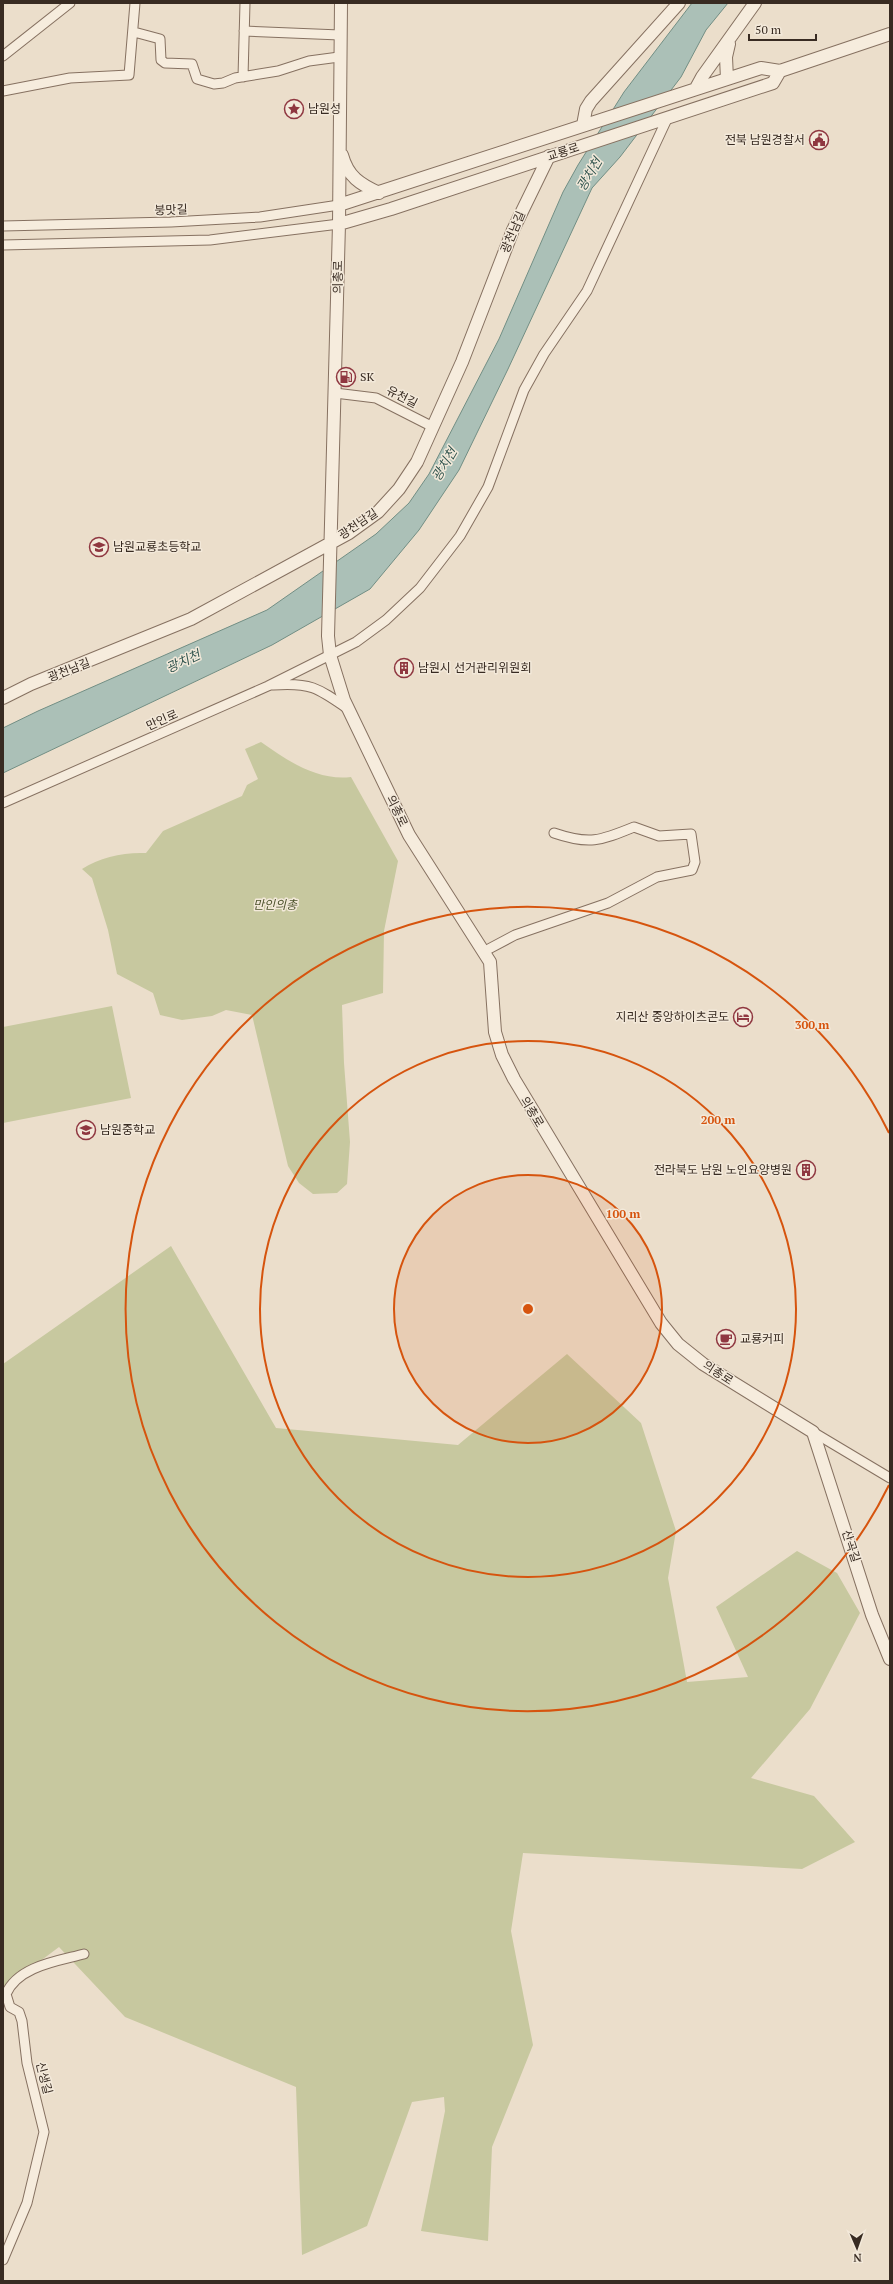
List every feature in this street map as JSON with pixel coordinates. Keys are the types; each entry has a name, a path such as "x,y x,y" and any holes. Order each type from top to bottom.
{"street":[{"path":"3,56 70,3"},
{"path":"3,91 70,78 130,75 135,3"},
{"path":"243,77 245,3"},
{"name":"의총로","path":"341,3 339,57 339,224 328,636 330,655 348,709 409,835 490,962 492,1010 495,1032 502,1055 523,1097 661,1323 678,1344 702,1364 890,1478"},
{"path":"583,125 586,109 591,101 680,3"},
{"path":"696,88 702,77 755,3"},
{"path":"244,31 340,35"},
{"path":"134,32 160,39 161,60 166,63 192,64 198,79 202,82 214,84 278,71 309,61 339,57"},
{"name":"교룡로","path":"339,205 583,125 671,98 696,88 761,68 780,71 890,34"},
{"path":"727,79 726,57 730,39"},
{"name":"교룡로","path":"339,224 391,209 549,156 650,125 773,83 780,71"},
{"name":"만인로","path":"3,803 268,686 330,655 368,635 420,588 460,536 488,487 524,390 544,354 587,291 667,119"},
{"path":"339,146 350,175 356,182 379,193"},
{"name":"광천남길","path":"3,698 31,684 191,619 331,546 378,512 399,489 417,462 462,362 513,230 549,156"},
{"name":"붕맛길","path":"3,226 171,222 245,218 339,205"},
{"path":"3,245 210,240 339,224"},
{"name":"유천길","path":"335,393 376,398 433,427"},
{"path":"268,686 293,683 307,685 319,690 348,709"},
{"path":"483,952 515,935 608,903 657,877 692,870 695,862 691,834 659,836 634,827 606,838 577,841 554,833"},
{"name":"산곡길","path":"813,1432 872,1615 890,1659"},
{"name":"신생길","path":"3,2260 27,2203 44,2132 27,2062 22,2021 19,2012 10,2007 6,1994 10,1985 30,1971 45,1964 84,1954"}],"green space":[{"name":"만인의총","path":"261,742 292,762 315,773 326,776 351,777 398,861 384,931 383,993 342,1005 344,1063 350,1142 347,1184 337,1193 313,1194 299,1183 288,1166 252,1015 226,1010 212,1016 182,1020 160,1015 153,993 117,974 108,930 92,878 82,869 96,861 112,856 129,853 146,853 163,831 242,796 247,785 258,779 245,749"},
{"path":"112,1006 131,1098 3,1123 3,1027"},
{"path":"171,1246 276,1428 458,1445 567,1354 641,1423 676,1531 668,1578 687,1682 748,1677 716,1607 797,1551 837,1573 860,1613 810,1709 751,1778 814,1796 855,1842 802,1869 523,1853 511,1931 533,2045 492,2147 488,2241 421,2231 445,2111 444,2097 412,2102 367,2226 302,2255 296,2087 125,2017 59,1947 3,1989 3,1364"}],"water":[{"name":"광치천","path":"692,3 728,3 706,30 681,77 620,157 592,188 508,369 459,470 419,530 370,589 272,645 3,773 3,728 38,711 267,610 376,534 409,503 429,474 499,339 563,192 578,165 624,92"}],"place":[{"name":"남원성","path":"294,109"},
{"name":"전북 남원경찰서","path":"819,140"},
{"name":"SK","path":"346,377"},
{"name":"남원교룡초등학교","path":"99,547"},
{"name":"남원시 선거관리위원회","path":"404,668"},
{"name":"지리산 중앙하이츠콘도","path":"743,1017"},
{"name":"남원중학교","path":"86,1130"},
{"name":"전라북도 남원 노인요양병원","path":"806,1170"},
{"name":"교룡커피","path":"726,1339"}]}
